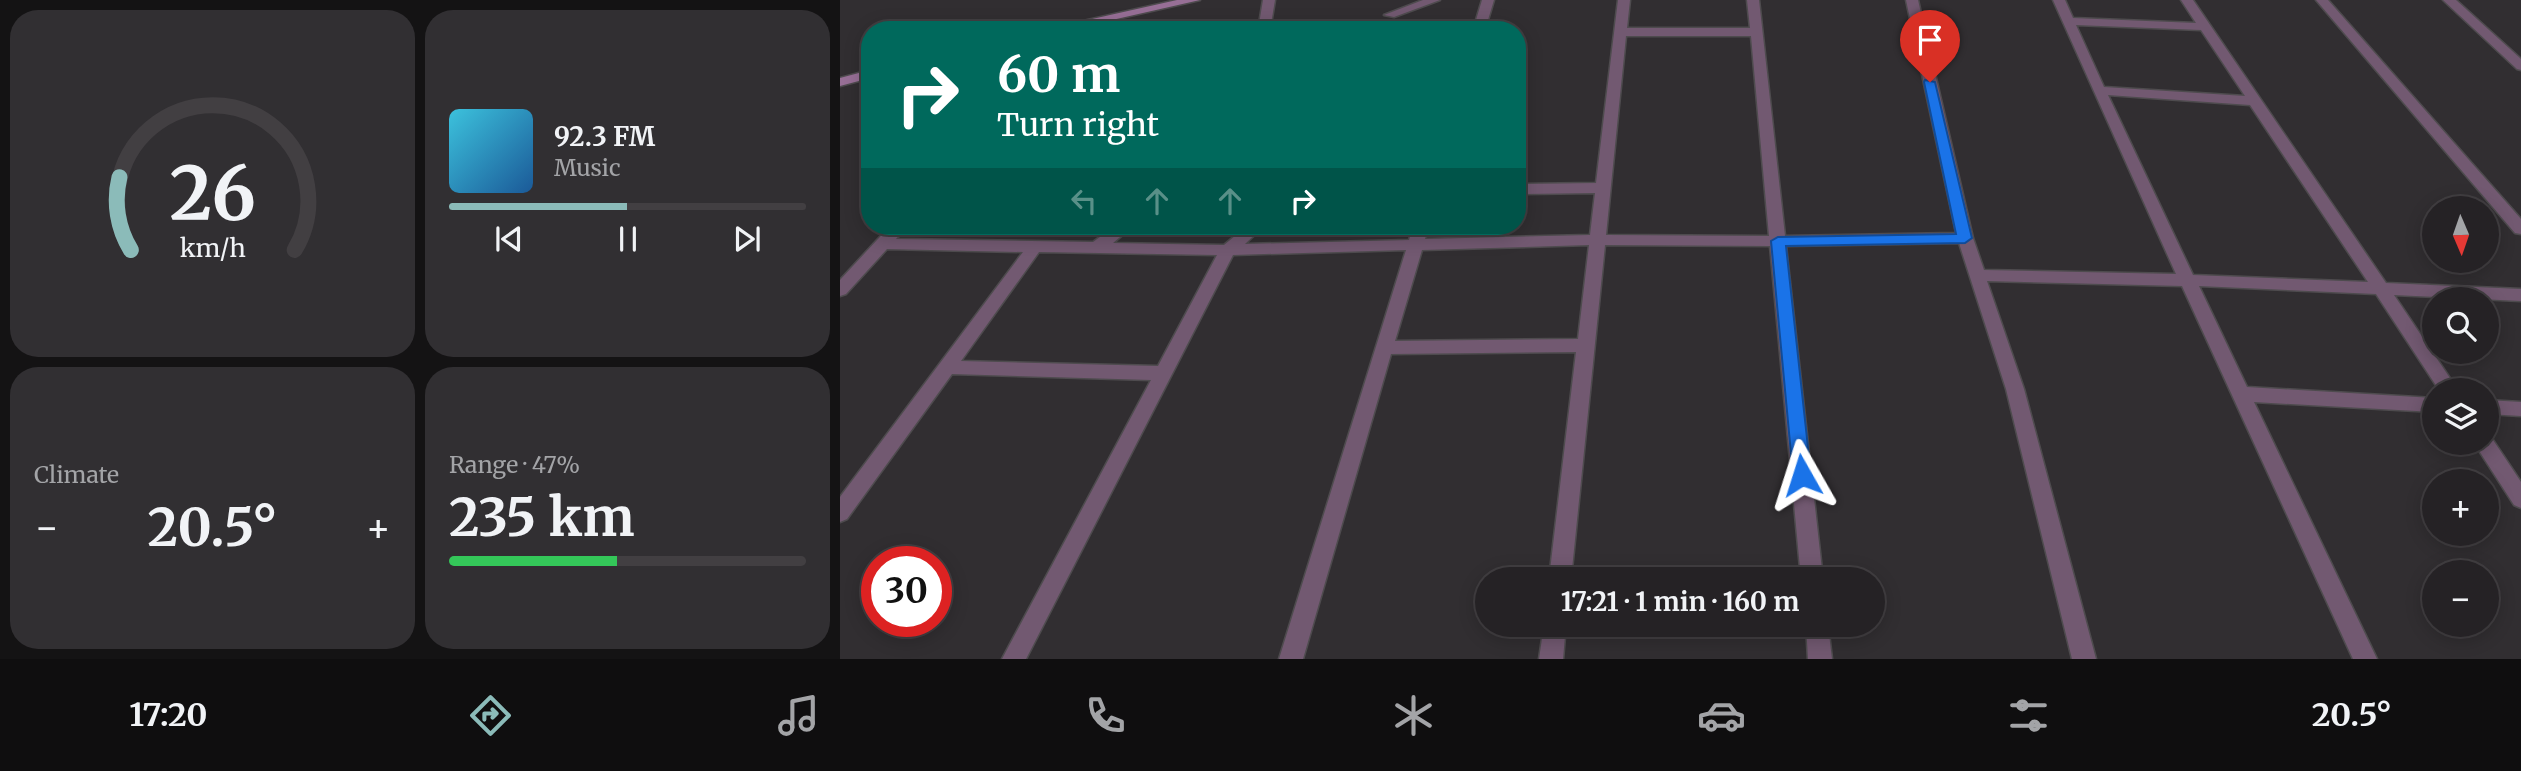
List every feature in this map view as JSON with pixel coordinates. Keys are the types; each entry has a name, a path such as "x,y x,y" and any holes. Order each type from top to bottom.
{"main road":[{"path":"1092,21 1194,0"},
{"path":"840,82 861,76"}],"street":[{"path":"1266,21 1269,0"},
{"path":"1390,15 1434,0"},
{"path":"1482,21 1488,0"},
{"path":"1561,567 1624,0"},
{"path":"1754,0 1811,567"},
{"path":"1912,0 1965,238 2015,389 2084,659"},
{"path":"2059,0 2099,92 2364,659"},
{"path":"2187,0 2441,378"},
{"path":"2322,0 2521,229"},
{"path":"2449,0 2521,66"},
{"path":"2067,21 2205,27"},
{"path":"1620,32 1757,32"},
{"path":"2099,92 2256,101"},
{"path":"1526,189 1602,188"},
{"path":"840,290 891,235"},
{"path":"1096,248 1113,235"},
{"path":"1014,659 1228,250 1246,235"},
{"path":"883,244 1228,250 1419,235 1778,241 1965,238"},
{"path":"1292,659 1419,235"},
{"path":"840,513 1034,248"},
{"path":"1979,275 2187,280 2521,295"},
{"path":"1384,348 1585,345"},
{"path":"947,368 1163,373"},
{"path":"2239,394 2422,403"},
{"path":"2499,408 2521,409"},
{"path":"2492,455 2521,499"},
{"path":"1552,659 1554,637"},
{"path":"1818,637 1820,659"}],"route":[{"path":"1802,475 1778,241 1965,238 1930,82"}]}
